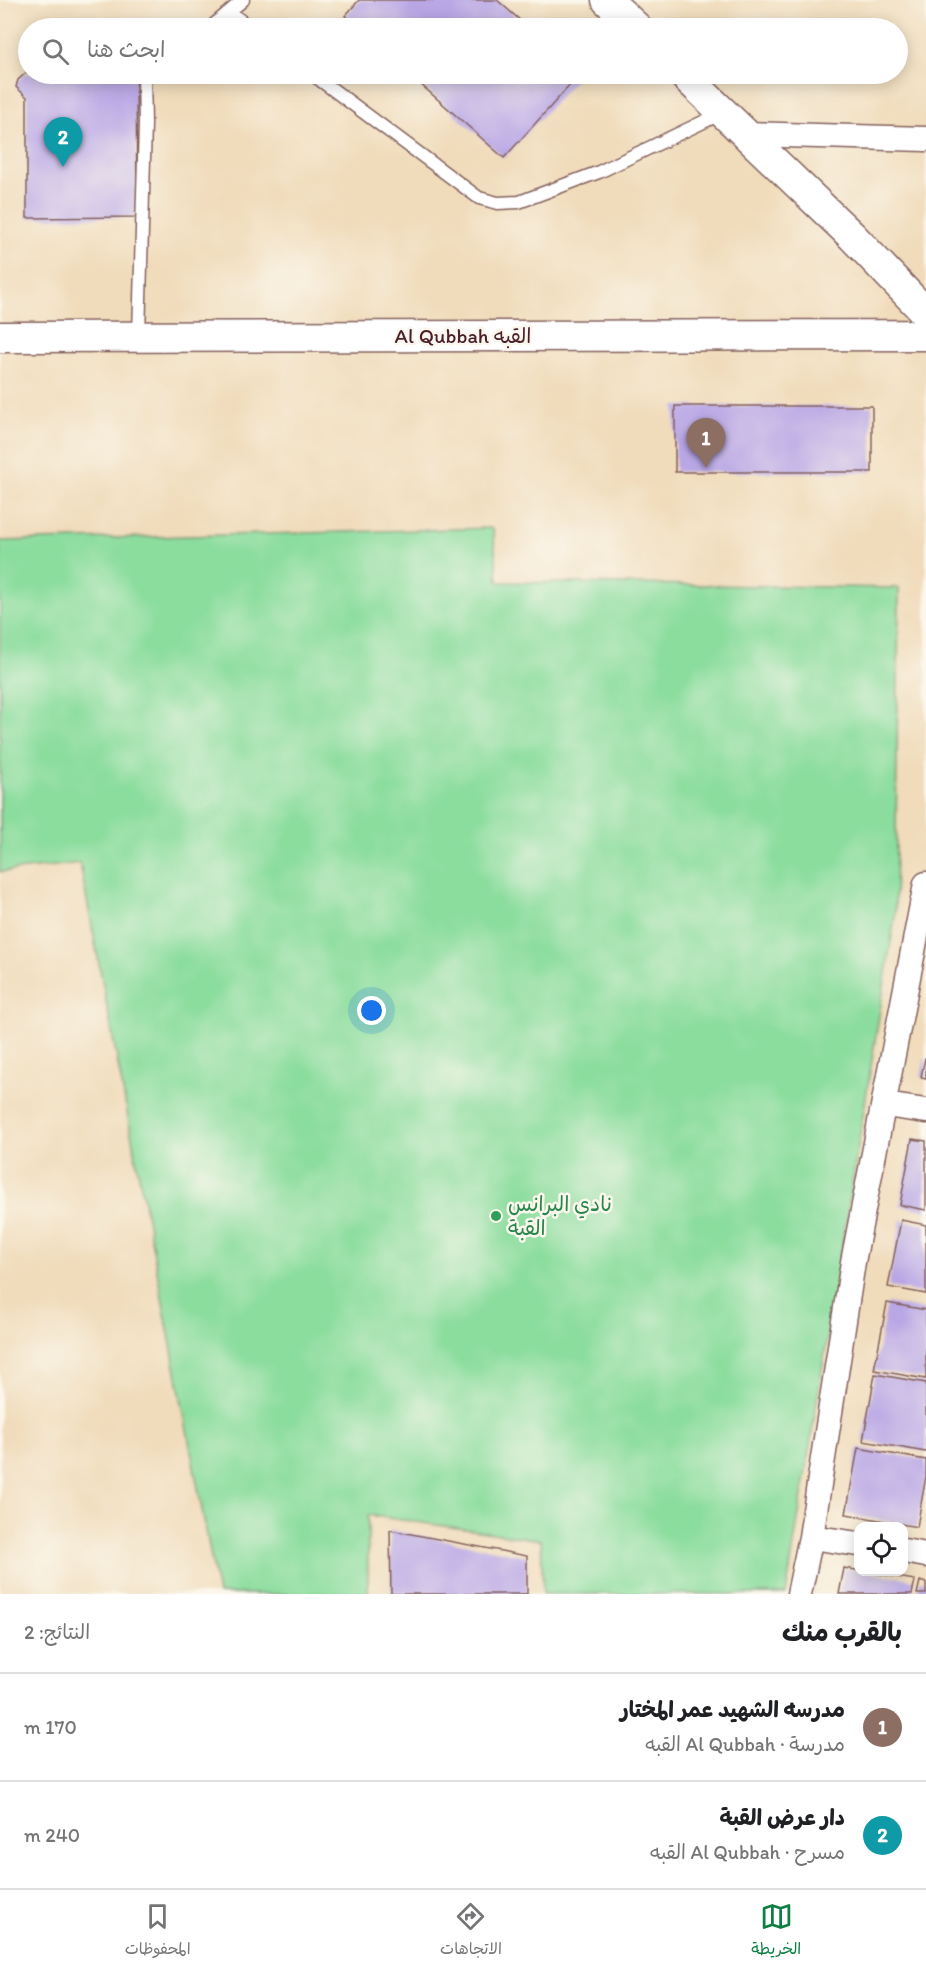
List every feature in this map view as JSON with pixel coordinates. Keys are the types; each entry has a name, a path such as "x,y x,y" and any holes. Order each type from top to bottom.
{"street":[{"path":"607,0 626,18"},
{"path":"694,84 852,236 926,313"},
{"path":"746,134 926,139"},
{"name":"Al Qubbah القبه","path":"0,337 926,335"},
{"path":"800,1594 811,1537 853,1262 926,884"},
{"path":"885,1105 926,1111"},
{"path":"811,1537 854,1543"},
{"path":"908,1552 926,1555"}],"lane":[{"path":"223,18 243,0"},
{"path":"230,13 237,18"},
{"path":"138,337 144,84"},
{"path":"325,84 479,198 498,203 519,202 599,172 724,112"}],"green space":[{"name":"نادي البرانس القبة","path":"493,528 498,582 899,588 895,917 786,1594 543,1594 541,1540 368,1515 368,1594 218,1594 80,863 0,872 0,541"}],"building":[{"path":"359,0 497,0 518,18 347,18 345,16"},
{"path":"18,80 18,84 136,84 137,217 27,218 27,97 16,87"},
{"path":"420,84 571,84 504,158"},
{"path":"675,406 872,406 872,472 675,472"},
{"path":"926,1058 926,1078 921,1077"},
{"path":"912,1139 926,1141 926,1210 900,1205"},
{"path":"901,1220 926,1225 926,1294 888,1287"},
{"path":"887,1303 926,1310 926,1379 874,1370"},
{"path":"875,1374 926,1383 926,1452 863,1441"},
{"path":"858,1448 926,1460 926,1476 917,1527 908,1525 908,1522 890,1522 846,1514"},
{"path":"390,1530 527,1556 527,1594 391,1594"},
{"path":"844,1568 854,1570 854,1576 891,1576 915,1580 912,1594 839,1594"},
{"path":"920,1581 926,1583 926,1594 917,1594"}],"place":[{"name":"دار عرض القبة","path":"63,167"},
{"name":"مدرسه الشهيد عمر المختار","path":"706,468"},
{"name":"نادي البرانس القبة","path":"496,1216"}]}
